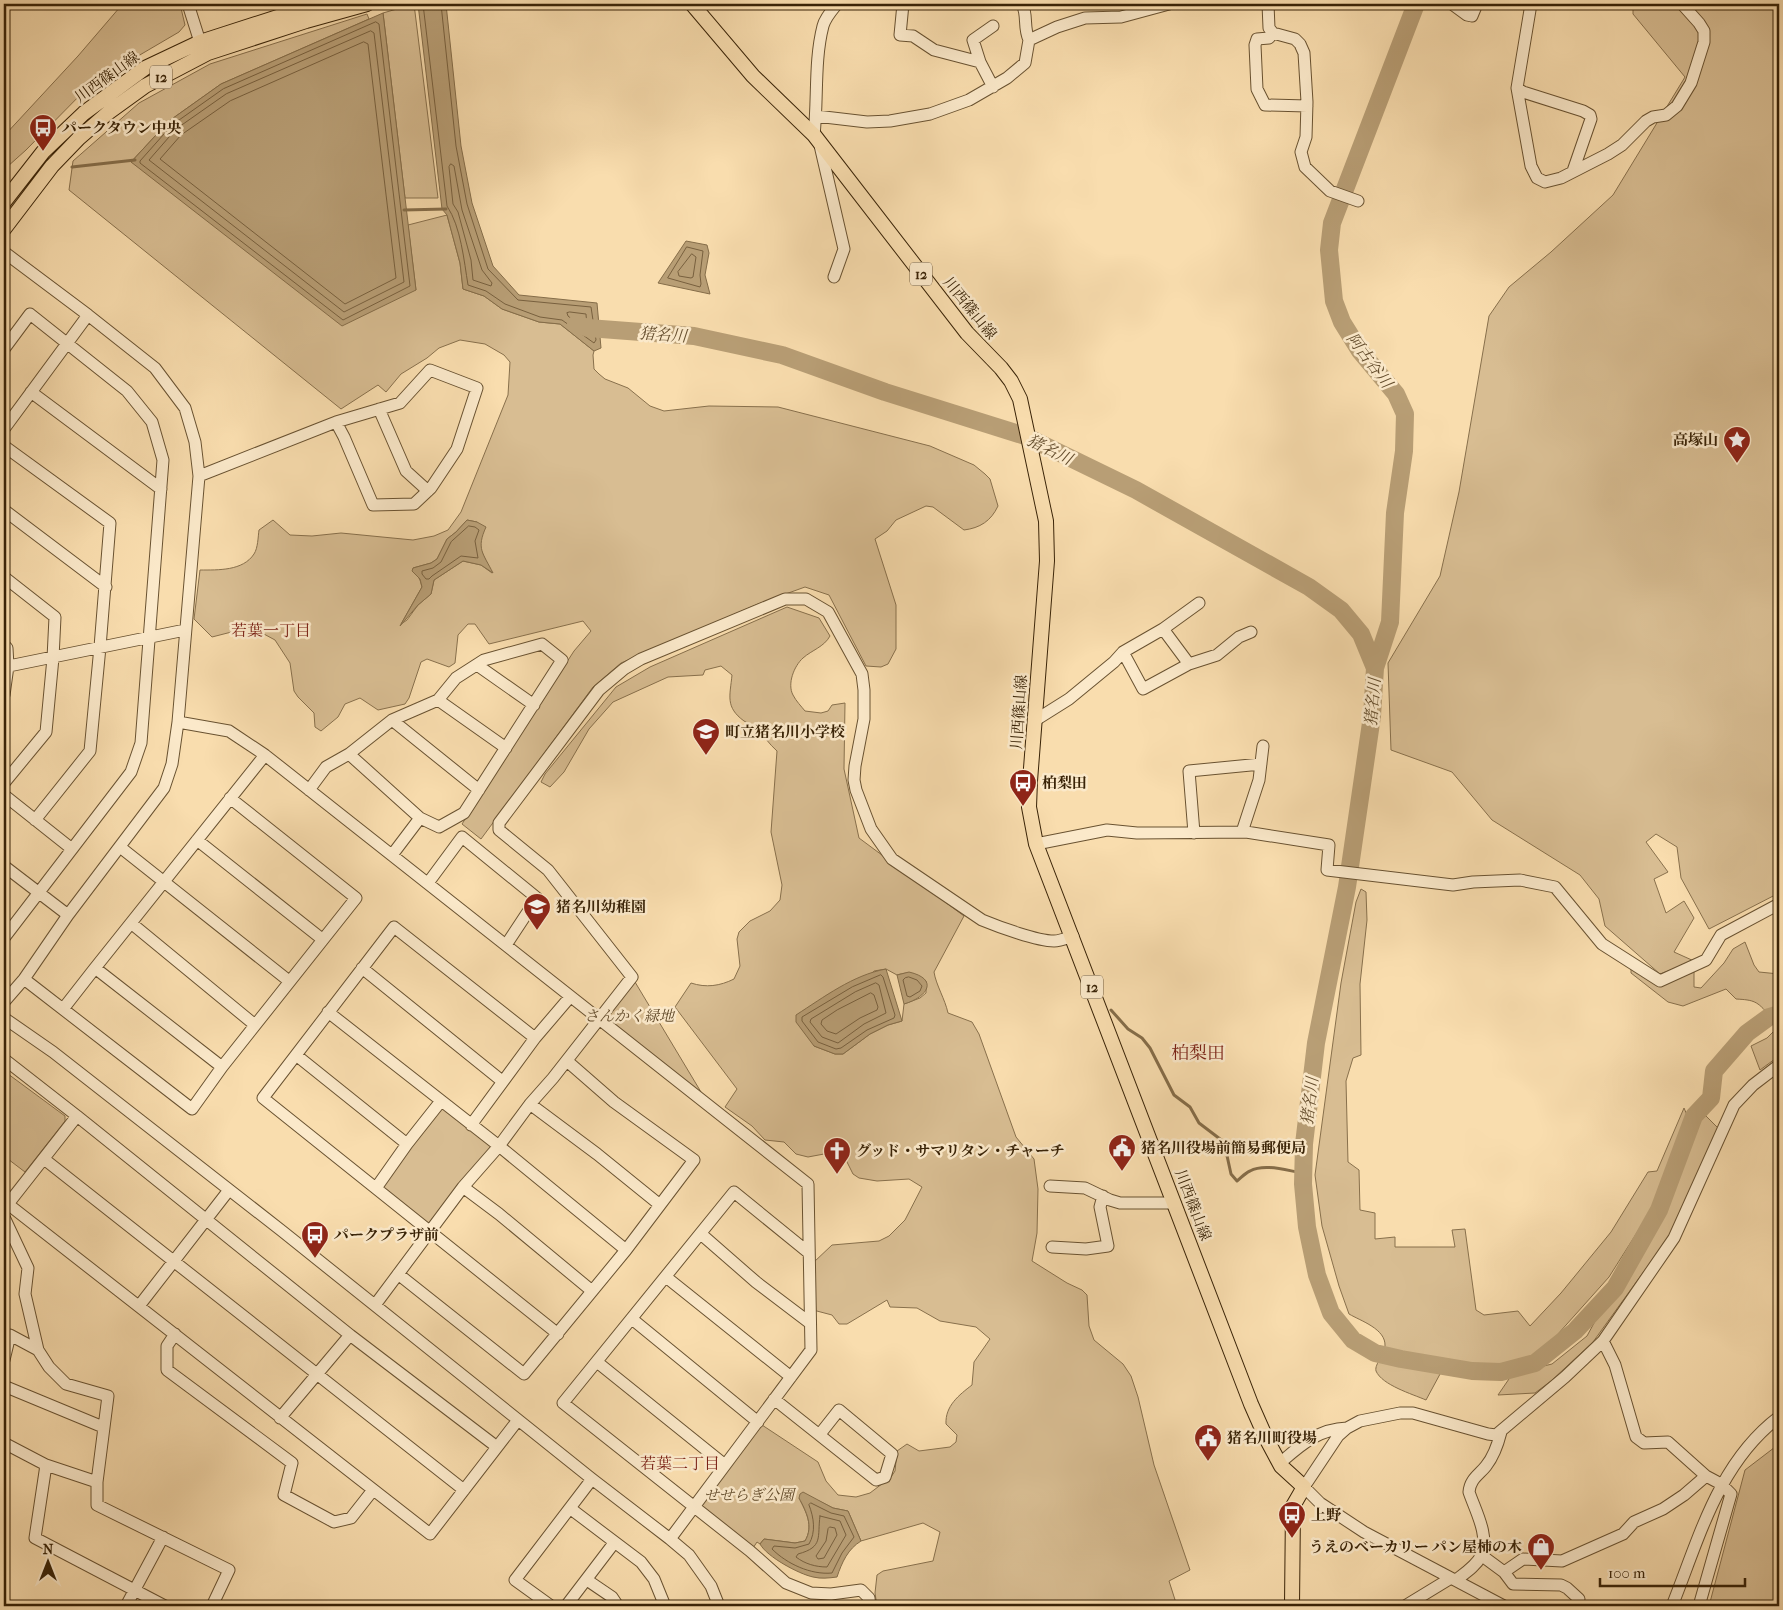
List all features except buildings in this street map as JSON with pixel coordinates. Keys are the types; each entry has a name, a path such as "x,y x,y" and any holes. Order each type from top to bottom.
{"main road":[{"name":"川西篠山線","path":"4,202 43,152 84,113 144,68 200,42 318,4"},
{"name":"川西篠山線","path":"4,228 52,166 79,138 109,112 145,86 208,53 306,21 367,4"},
{"name":"川西篠山線","path":"692,4 752,76 816,138 968,333 1001,368 1011,381 1020,399 1046,522 1047,561 1029,807 1036,844 1266,1438 1280,1463 1304,1487"},
{"path":"1292,1606 1293,1506 1304,1487"}],"street":[{"path":"188,4 200,42"},
{"path":"834,278 844,249 816,138 816,116 819,53 823,25 838,4"},
{"path":"903,4 900,35 913,36 934,50 980,62"},
{"path":"816,116 867,122 890,121 930,114 969,100 993,87 1025,63 1029,40 1025,31 1025,9 1022,4"},
{"path":"1029,40 1057,27 1085,18 1122,17 1169,4"},
{"path":"1268,4 1269,28 1272,33 1295,39 1300,44 1304,53 1307,106 1306,137 1301,152 1305,167 1330,191 1358,201"},
{"path":"1452,4 1467,15 1472,16 1478,4"},
{"path":"1531,4 1517,88 1531,166 1536,178 1545,182 1561,178 1622,145 1646,121 1653,117 1666,115 1677,106 1691,83 1704,42 1704,31 1682,4"},
{"path":"993,26 973,40 980,62 993,87"},
{"path":"1272,33 1270,38 1257,39 1255,45 1257,89 1265,104 1307,106"},
{"path":"1517,88 1523,92 1583,111 1590,115 1591,119 1573,172"},
{"path":"4,252 155,368 185,408 195,442 199,476 178,722 172,764 164,788 68,915 24,979 4,1002"},
{"path":"4,349 30,314 127,391 152,422 162,460 141,743 131,772 4,938"},
{"path":"4,429 88,315"},
{"path":"199,476 336,422 400,403 430,370 477,388 457,449 428,491 414,504 373,505 336,422"},
{"path":"31,392 161,489"},
{"path":"380,409 406,471 428,491"},
{"path":"4,446 110,523 106,587 90,751 35,820"},
{"path":"4,510 106,587"},
{"path":"4,577 55,617 46,732 4,783"},
{"path":"375,1305 463,1187 499,1146 530,1104 567,1061 632,977 548,870 499,830 499,823 599,690 612,678 641,659 785,599 806,599 828,612 862,674 864,719 854,766 856,790 871,829 892,859 982,920 1046,940 1056,941 1073,936"},
{"path":"1034,721 1069,699 1124,652 1164,629 1199,604"},
{"path":"1164,629 1189,664"},
{"path":"6,667 185,630"},
{"path":"1124,652 1143,689 1189,664 1217,655 1239,637 1251,632"},
{"path":"309,790 326,767 349,754 392,720 438,700 456,678 484,660 542,644 562,660 464,813 439,827 420,818 349,754"},
{"path":"4,645 7,648 4,695"},
{"path":"477,665 534,704"},
{"path":"438,700 506,748"},
{"path":"392,720 479,790"},
{"path":"178,722 229,731 265,755 808,1184 811,1350 670,1539"},
{"path":"1242,832 1259,780 1263,746"},
{"path":"63,1010 265,755"},
{"path":"1194,833 1189,771 1261,764"},
{"path":"4,795 72,849"},
{"path":"24,979 192,1109 222,1067 356,898 230,798"},
{"path":"392,855 420,818"},
{"path":"1036,844 1107,830 1137,833 1242,832 1329,845 1327,870 1453,885 1473,882 1520,880 1555,887 1602,944 1660,980 1706,960 1721,935 1779,904"},
{"path":"428,883 462,837 537,898 506,945"},
{"path":"197,840 322,939"},
{"path":"120,847 289,981"},
{"path":"4,866 68,915"},
{"path":"131,923 255,1025"},
{"path":"535,1038 394,927 263,1098 558,1334"},
{"path":"95,968 222,1067"},
{"path":"362,968 502,1081"},
{"path":"471,1125 535,1038 570,997"},
{"path":"328,1012 499,1146 626,1250"},
{"path":"4,1018 53,1052 375,1305 592,1480 690,1555 711,1586 719,1606"},
{"path":"296,1055 407,1144"},
{"path":"4,1059 350,1335 497,1447"},
{"path":"398,1274 524,1374 626,1250 694,1160 614,1102 567,1061"},
{"path":"1504,1606 1364,1532 1320,1503 1304,1487 1338,1436 1347,1428 1360,1421 1400,1413 1413,1413 1488,1434 1496,1435 1501,1432 1602,1341 1674,1238 1734,1105 1779,1064"},
{"path":"376,1188 407,1144 442,1102"},
{"path":"530,1104 597,1154 660,1205"},
{"path":"77,1116 44,1159 5,1204 140,1306 280,1418 430,1534 518,1420"},
{"path":"44,1159 464,1490"},
{"path":"1050,1186 1085,1188 1120,1203 1175,1203"},
{"path":"463,1187 499,1214 592,1291"},
{"path":"140,1306 229,1190"},
{"path":"809,1252 734,1192 563,1403 750,1551 786,1583 811,1593 831,1594 861,1590 869,1598 870,1606"},
{"path":"1052,1247 1086,1249 1108,1246 1100,1207 1103,1196"},
{"path":"4,1217 28,1268 25,1294 38,1350 49,1367 66,1384 108,1396 97,1482 97,1505 229,1570 215,1605"},
{"path":"701,1234 756,1282 810,1323"},
{"path":"666,1277 791,1376"},
{"path":"632,1319 758,1422"},
{"path":"4,1360 10,1334 38,1350"},
{"path":"175,1334 167,1346 166,1370 292,1463 284,1495 334,1522 351,1518 373,1490"},
{"path":"280,1418 350,1335"},
{"path":"1602,1341 1616,1365 1636,1437 1644,1444 1668,1442 1706,1476 1721,1484 1730,1494 1699,1606"},
{"path":"597,1362 725,1466"},
{"path":"4,1386 103,1426"},
{"path":"774,1399 876,1480 885,1477 892,1454 838,1410 820,1434"},
{"path":"1672,1606 1721,1484 1742,1454 1779,1417"},
{"path":"1280,1463 1298,1447 1322,1433 1332,1428 1347,1428"},
{"path":"1405,1606 1454,1579 1473,1566 1481,1555 1483,1532 1468,1492 1472,1480 1486,1466 1494,1454 1501,1432"},
{"path":"4,1443 46,1466 97,1482"},
{"path":"46,1466 36,1538 134,1591 166,1606"},
{"path":"1504,1572 1523,1559 1562,1560 1624,1534 1634,1522 1663,1509 1684,1495 1706,1476"},
{"path":"552,1606 515,1580 592,1480"},
{"path":"571,1509 641,1562 654,1579 665,1606"},
{"path":"126,1606 163,1537"},
{"path":"566,1606 614,1543"},
{"path":"1481,1555 1504,1572 1513,1584 1561,1585 1579,1599"},
{"path":"587,1580 612,1597 618,1606"}],"green space":[{"path":"120,4 180,4 185,25 179,32 92,83 26,150 4,168 4,136 78,56 120,7"},
{"path":"414,4 438,198 405,198 383,13"},
{"path":"1633,4 1779,4 1779,893 1709,929 1681,878 1677,847 1656,834 1646,842 1668,872 1654,879 1666,913 1684,901 1694,918 1674,952 1694,961 1660,974 1605,926 1599,899 1580,875 1492,820 1452,772 1391,750 1388,663 1440,576 1459,492 1489,316 1509,287 1551,252 1613,195 1685,77 1633,14"},
{"path":"367,14 369,19 221,84 169,121 131,162 416,290 408,225 447,215 460,263 463,289 484,296 502,309 539,322 560,324 594,351 594,369 599,374 605,379 628,388 650,406 664,411 709,406 778,407 930,446 974,465 985,474 990,479 998,506 992,516 984,523 975,528 964,530 933,507 926,506 896,520 887,531 875,539 896,605 896,649 888,664 881,667 866,666 829,595 805,587 758,604 621,663 593,687 481,839 462,824 574,651 591,631 583,621 489,644 475,624 468,624 458,635 455,663 449,667 427,659 421,662 409,698 405,704 378,710 360,698 345,704 338,717 321,731 315,727 314,713 294,691 290,663 275,640 251,627 212,637 194,619 200,570 237,567 249,560 257,546 259,530 273,520 290,535 312,536 341,533 413,540 434,536 448,530 461,512 508,395 510,362 504,355 485,344 460,340 439,348 401,374 386,392 378,385 341,409 69,190 73,161 139,103 210,64","holes":["467,520 477,522 480,548 492,573 481,565 463,561 434,580 431,594 401,624 422,587 413,568 431,563 437,559 447,539"]},
{"name":"せせらぎ公園","path":"787,607 819,618 830,636 825,643 800,661 792,675 791,691 805,711 821,713 828,711 832,705 845,703 844,769 859,838 964,916 934,972 935,977 948,1013 972,1022 979,1034 1016,1137 1034,1159 1038,1189 1037,1233 1032,1261 1082,1290 1087,1295 1089,1326 1094,1340 1123,1364 1131,1376 1138,1397 1154,1465 1190,1570 1169,1581 1177,1606 877,1606 875,1593 877,1575 883,1571 933,1561 940,1532 923,1523 861,1541 848,1511 833,1508 819,1501 799,1498 809,1524 808,1535 805,1541 795,1543 764,1539 760,1544 757,1542 753,1548 702,1509 702,1501 762,1425 818,1462 826,1481 838,1495 856,1497 870,1493 891,1477 895,1471 897,1451 907,1444 919,1451 950,1447 956,1442 957,1435 946,1424 950,1406 972,1385 974,1362 990,1339 976,1327 940,1321 917,1308 890,1307 887,1300 847,1324 839,1324 832,1315 813,1310 814,1262 832,1245 879,1241 889,1236 905,1220 922,1187 909,1179 877,1181 859,1178 853,1174 846,1160 839,1156 824,1154 808,1157 796,1154 784,1142 765,1140 752,1126 725,1107 737,1089 675,1007 691,983 713,986 734,979 740,966 737,939 739,932 750,921 770,911 780,900 782,885 771,832 777,751 758,730 738,716 731,706 732,675 721,666 705,670 703,675 668,677 613,702 589,729 564,772 550,787 541,782 545,774 616,687 650,667","holes":["886,969 897,975 912,974 926,981 926,993 920,998 904,1004 902,1021 888,1025 870,1034 843,1054 835,1054 814,1046 874,971"]},
{"path":"1361,889 1366,892 1367,920 1360,984 1361,1055 1353,1058 1346,1081 1348,1162 1359,1170 1360,1210 1375,1213 1375,1239 1395,1237 1395,1247 1455,1247 1452,1230 1465,1229 1476,1310 1484,1315 1518,1311 1530,1326 1561,1293 1611,1232 1648,1172 1657,1171 1684,1108 1687,1115 1655,1204 1609,1277 1541,1353 1498,1369 1446,1363 1426,1400 1384,1381 1376,1371 1385,1346 1384,1340 1372,1326 1349,1314 1322,1226 1315,1175 1341,983 1356,902"},
{"path":"1745,942 1754,965 1759,972 1779,974 1779,1012 1769,1015 1758,1004 1736,999 1726,989 1683,1006 1668,1002 1631,973 1631,969 1661,985 1694,972 1694,987 1701,988 1724,963 1733,949"},
{"name":"さんかく緑地","path":"632,977 710,1107 599,1019"},
{"path":"1779,1026 1779,1056 1760,1070 1751,1046 1767,1038"},
{"path":"4,1071 65,1116 65,1121 25,1172 4,1156"},
{"path":"441,1101 499,1146 430,1231 376,1188"},
{"path":"1704,1114 1718,1128 1676,1227 1593,1342 1551,1381 1535,1393 1498,1395 1511,1376 1519,1372 1552,1364 1587,1336 1600,1312 1626,1282 1668,1205 1701,1117"},
{"path":"1779,1444 1779,1606 1709,1606 1745,1470"}],"water":[{"path":"418,4 446,4 461,146 472,203 493,266 519,295 597,303 601,348 594,351 560,324 539,322 502,309 484,296 463,289 460,263 447,215 442,209"},
{"path":"383,13 416,290 342,326 131,162 169,121 221,84"},
{"path":"686,241 707,245 709,253 705,275 710,294 658,283"},
{"path":"467,520 477,522 486,527 481,546 493,573 481,565 463,561 434,580 431,594 418,605 400,626 422,587 420,579 412,571 413,568 431,563 437,559 447,539"},
{"path":"886,969 902,1021 888,1025 870,1034 843,1054 835,1054 814,1046 796,1022 796,1015 850,981"},
{"path":"909,972 924,979 927,983 927,988 919,997 904,1004 897,975"},
{"path":"803,1492 833,1508 848,1511 861,1541 846,1556 837,1577 816,1578 800,1572 776,1559 760,1544 764,1539 795,1543 805,1541 808,1535 809,1524 799,1498"}],"waterway":[{"name":"阿古谷川","path":"1375,668 1390,622 1395,513 1404,451 1405,414 1396,394 1360,351 1342,322 1334,301 1329,250 1332,223 1416,4"},
{"path":"72,167 135,160"},
{"path":"404,210 446,209"},
{"name":"猪名川","path":"576,324 588,328 694,336 782,355 885,392 1025,436 1136,490 1309,587 1341,610 1361,634 1375,668 1372,716 1347,887 1316,1043 1304,1144 1303,1184 1307,1227 1317,1275 1331,1313 1353,1340 1375,1353 1472,1371 1501,1372 1535,1363 1575,1331 1615,1288 1659,1210 1694,1116 1711,1098 1714,1071 1747,1033 1769,1017 1779,1014"},
{"path":"1111,1010 1128,1029 1142,1038 1150,1048 1174,1095 1190,1107 1199,1123 1224,1142 1231,1174 1237,1181 1248,1172 1262,1168 1276,1168 1303,1173"}],"place":[{"name":"パークタウン中央","path":"43,152"},
{"name":"高塚山","path":"1737,464"},
{"name":"町立猪名川小学校","path":"706,756"},
{"name":"柏梨田","path":"1023,807"},
{"name":"猪名川幼稚園","path":"537,931"},
{"name":"猪名川役場前簡易郵便局","path":"1122,1172"},
{"name":"グッド・サマリタン・チャーチ","path":"837,1175"},
{"name":"パークプラザ前","path":"315,1259"},
{"name":"猪名川町役場","path":"1208,1462"},
{"name":"上野","path":"1292,1539"},
{"name":"うえのベーカリー パン屋柿の木","path":"1541,1571"}],"district":[{"name":"若葉一丁目","path":"271,630"},
{"name":"柏梨田","path":"1198,1053"},
{"name":"若葉二丁目","path":"680,1463"}]}
